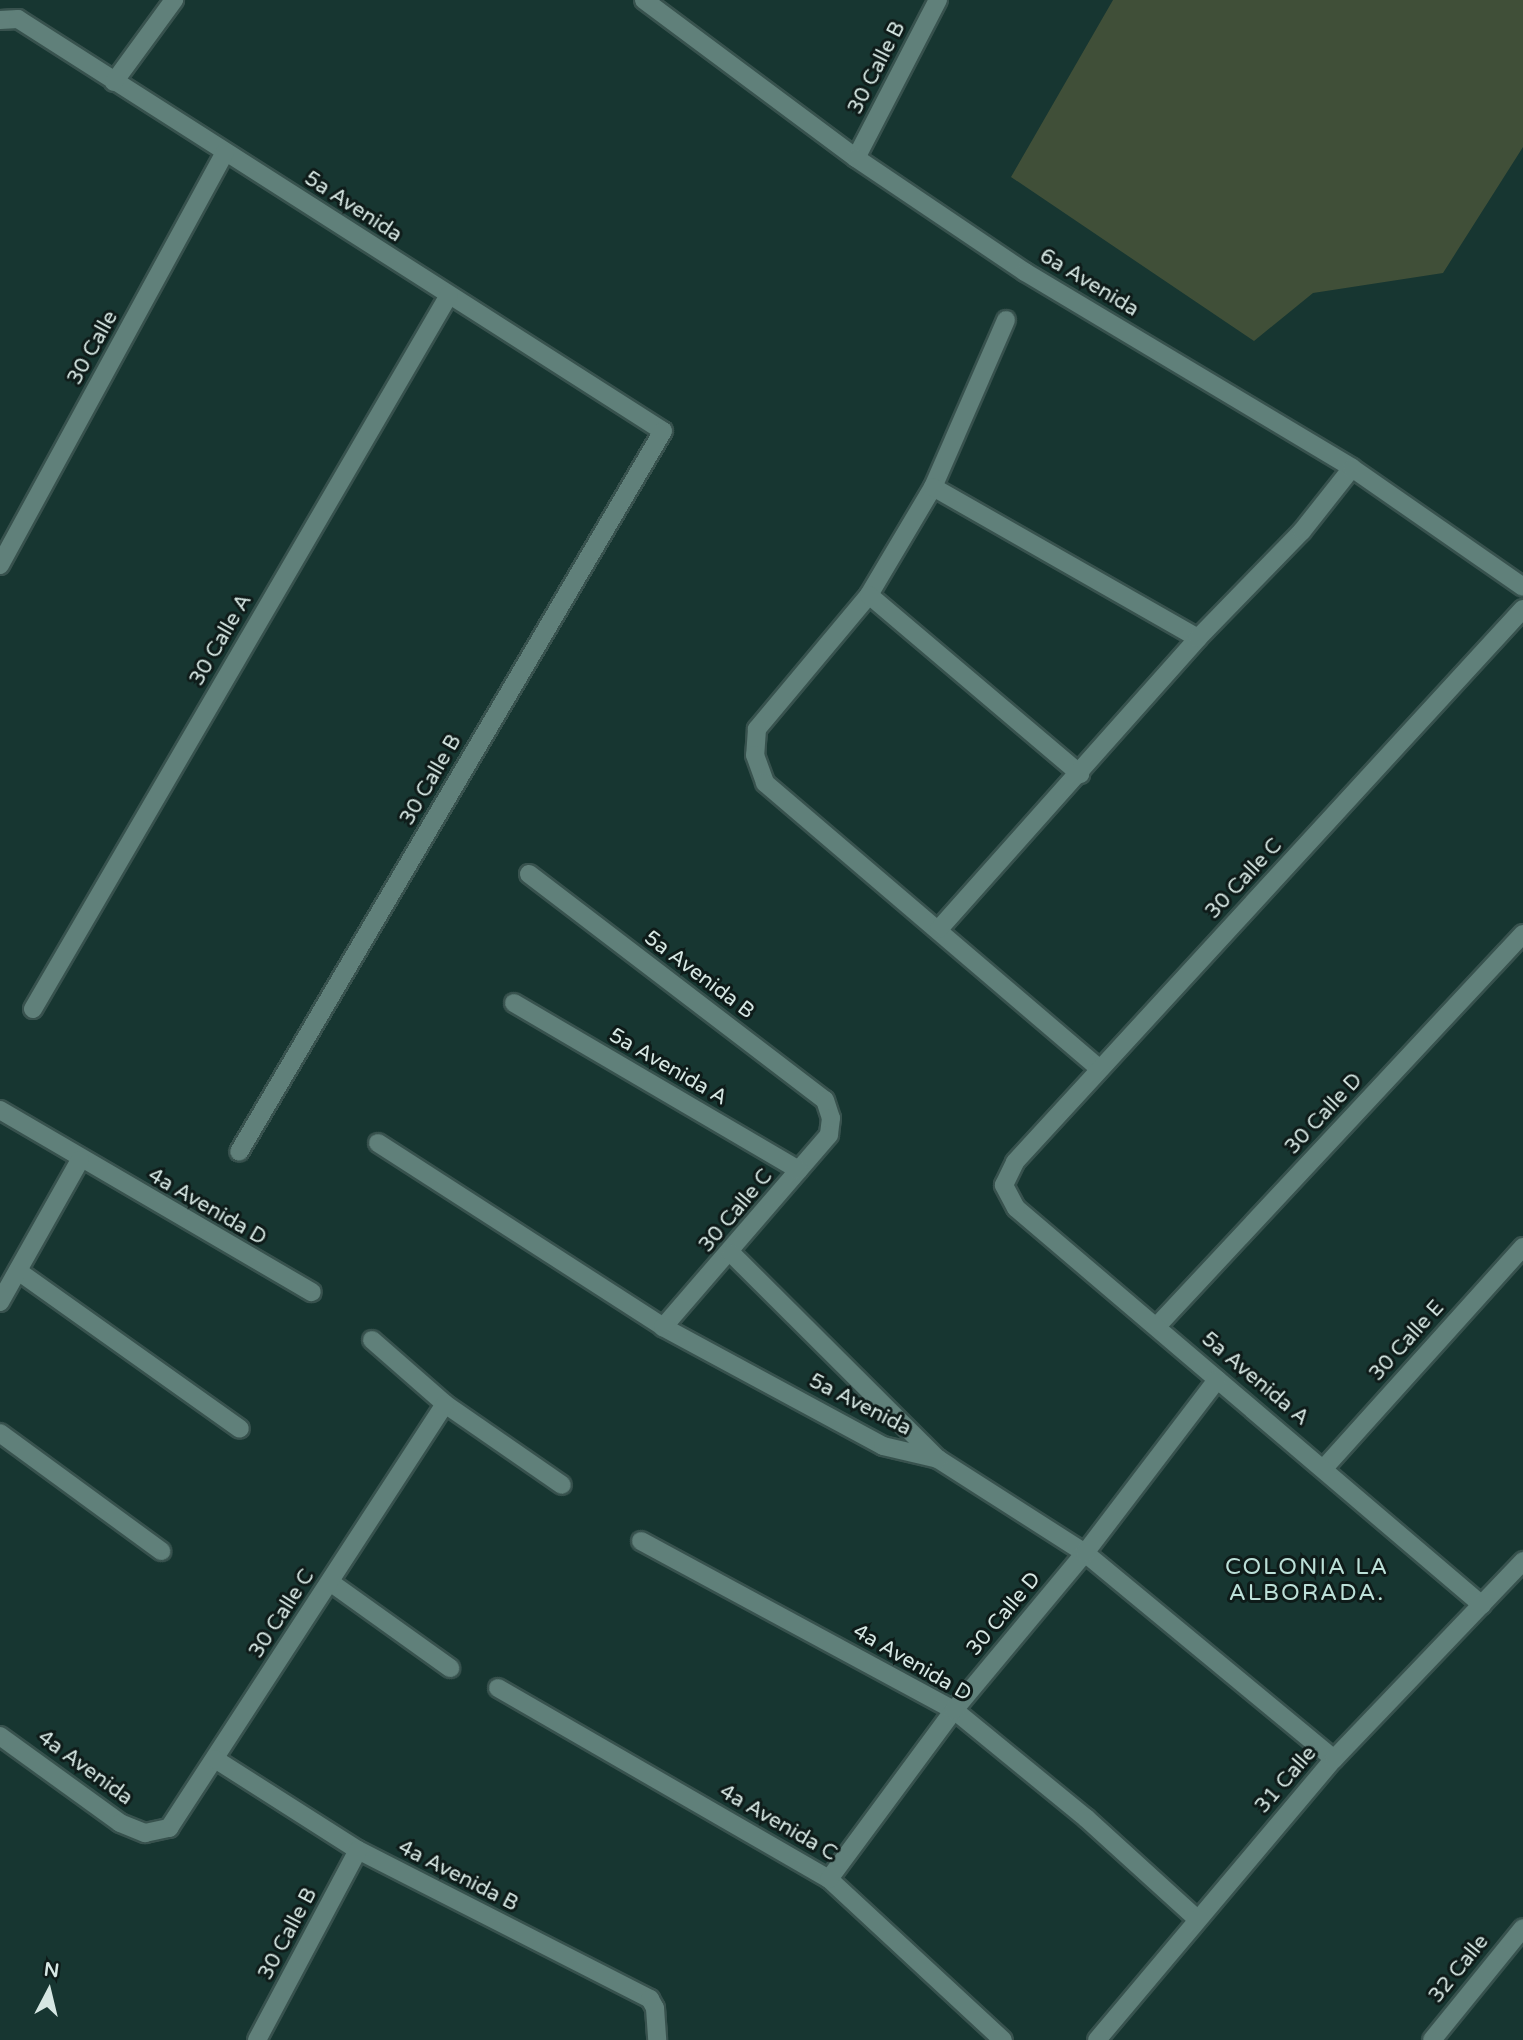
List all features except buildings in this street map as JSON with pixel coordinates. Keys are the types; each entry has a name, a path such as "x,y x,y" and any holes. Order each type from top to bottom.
{"street":[{"path":"114,82 174,0"},
{"name":"6a Avenida","path":"644,0 856,158 1026,272 1352,468 1523,587"},
{"name":"30 Calle B","path":"856,158 938,0"},
{"name":"5a Avenida","path":"0,20 19,19 663,432"},
{"name":"30 Calle","path":"0,565 225,152"},
{"name":"30 Calle A","path":"33,1009 449,295"},
{"path":"1006,320 933,487 869,595 757,729 755,755 765,783 1100,1069"},
{"name":"30 Calle B","path":"239,1152 663,432"},
{"path":"939,929 1080,774 1198,638 1302,531 1352,468"},
{"path":"933,487 1198,638"},
{"path":"869,595 1080,774"},
{"name":"30 Calle C","path":"1004,1185 1015,1162 1523,609"},
{"name":"5a Avenida B","path":"530,874 825,1100 831,1118"},
{"name":"30 Calle D","path":"1158,1325 1523,934"},
{"name":"5a Avenida A","path":"514,1003 799,1170"},
{"name":"4a Avenida D","path":"0,1110 80,1160 312,1293"},
{"name":"30 Calle C","path":"663,1327 731,1253 829,1135 831,1118"},
{"name":"5a Avenida","path":"378,1143 663,1327 883,1446 938,1459 1085,1553 1334,1759"},
{"path":"0,1301 80,1160"},
{"name":"5a Avenida A","path":"1004,1185 1016,1208 1158,1325 1217,1380 1325,1467 1482,1605"},
{"name":"30 Calle E","path":"1325,1467 1523,1247"},
{"path":"731,1253 938,1459"},
{"path":"18,1271 240,1429"},
{"path":"372,1340 445,1404 562,1485"},
{"name":"30 Calle D","path":"829,1879 954,1710 1085,1553 1217,1380"},
{"name":"30 Calle C","path":"145,1833 169,1828 445,1404"},
{"path":"0,1433 161,1551"},
{"name":"4a Avenida D","path":"641,1541 954,1710 1086,1818 1197,1919"},
{"name":"31 Calle","path":"1097,2040 1334,1759 1523,1561"},
{"path":"330,1582 450,1668"},
{"name":"4a Avenida C","path":"498,1688 829,1879 1003,2040"},
{"name":"4a Avenida","path":"0,1735 120,1823 145,1833"},
{"name":"4a Avenida B","path":"215,1759 358,1850 650,1999 655,2008 657,2040"},
{"name":"30 Calle B","path":"257,2040 358,1850"},
{"name":"32 Calle","path":"1432,2040 1523,1928"}],"green space":[{"path":"1113,0 1523,0 1523,147 1443,273 1313,293 1254,341 1011,177"}],"district":[{"name":"COLONIA LA ALBORADA.","path":"1307,1580"}]}
